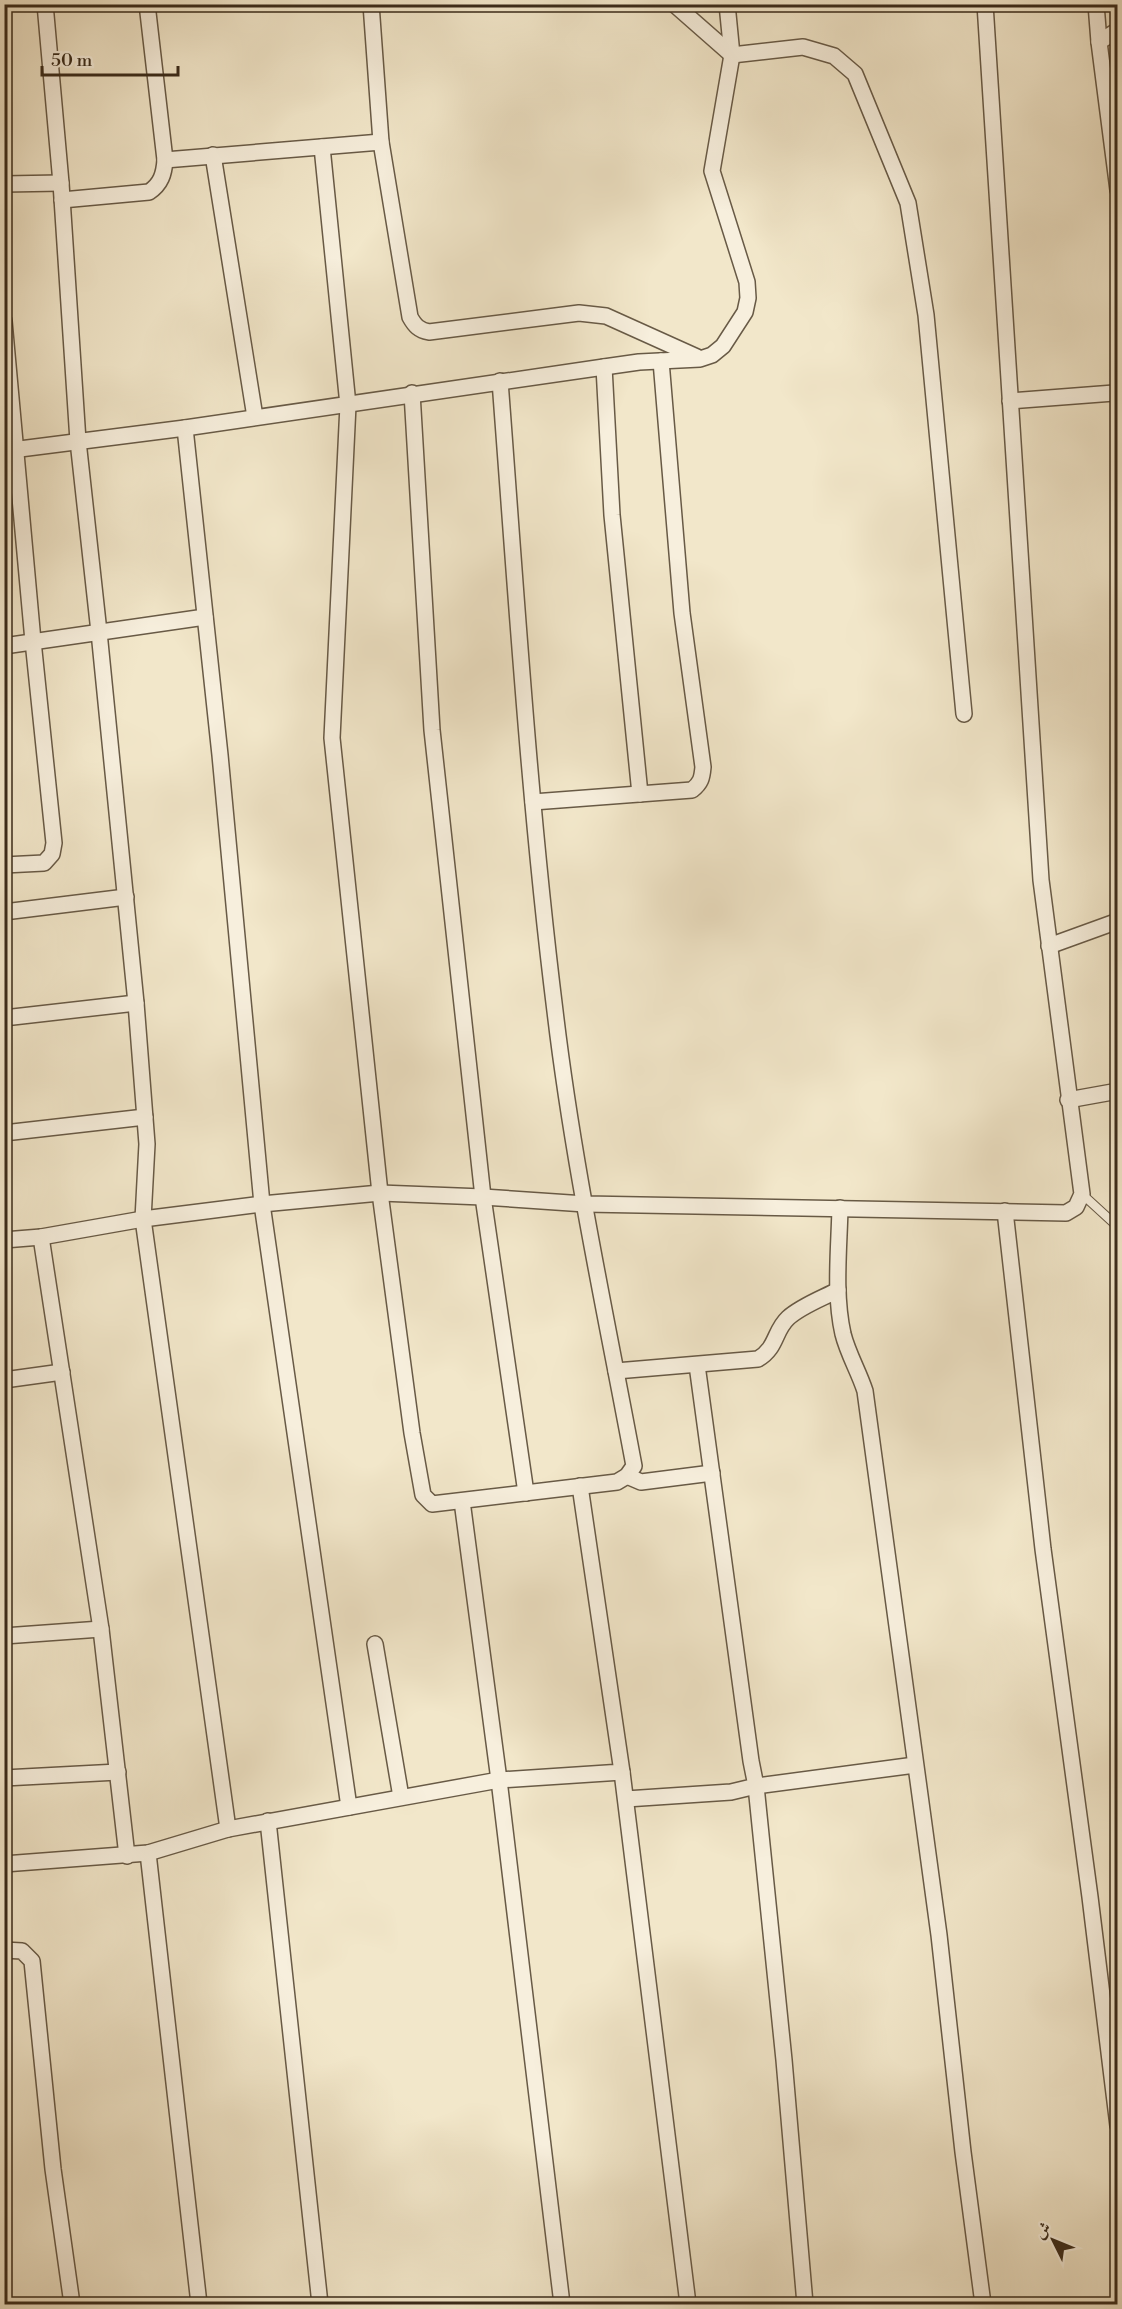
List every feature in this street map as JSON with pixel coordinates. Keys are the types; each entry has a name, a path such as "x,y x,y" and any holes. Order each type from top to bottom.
{"street":[{"path":"45,4 61,183 78,441 136,1003 147,1144 143,1219 228,1829"},
{"path":"62,200 149,192 157,187 161,179 165,160 147,4"},
{"path":"371,4 381,142 410,317 420,330 429,332 579,313 606,316 700,359"},
{"path":"674,4 732,56 803,47 834,56 855,74 908,203 926,315 964,714"},
{"path":"11,450 348,405 412,393 500,381 604,367 700,359 712,355 723,346 745,312 748,298 747,282 712,171 732,56 727,4"},
{"path":"4,1240 40,1237 143,1219 262,1204 380,1193 585,1204 1066,1213 1076,1207 1082,1194 1048,946 1032,762 986,4"},
{"path":"1096,4 1118,190"},
{"path":"1099,42 1118,30"},
{"path":"165,160 381,142"},
{"path":"321,147 348,405 332,738 380,1193 412,1433 423,1495 432,1503 617,1482 627,1476 634,1466 585,1204 555,1013 525,715 500,381"},
{"path":"213,155 255,417"},
{"path":"4,184 61,183"},
{"path":"4,321 11,450 54,843 52,854 44,863 4,865"},
{"path":"533,802 692,790 699,785 702,778 703,767 682,613 660,361"},
{"path":"604,367 612,515 640,794"},
{"path":"1010,401 1118,391"},
{"path":"412,393 432,730 483,1197 526,1493"},
{"path":"185,428 262,1204 349,1807"},
{"path":"4,646 205,617"},
{"path":"4,912 126,897"},
{"path":"1048,946 1118,921"},
{"path":"4,1018 136,1003"},
{"path":"1068,1100 1118,1091"},
{"path":"4,1133 145,1117"},
{"path":"840,1208 838,1290 844,1336 865,1391 939,1935 983,2304"},
{"path":"1005,1211 1043,1549 1118,2126"},
{"path":"40,1237 101,1629 127,1856"},
{"path":"616,1371 758,1359 773,1346 788,1318 838,1290"},
{"path":"697,1365 750,1761 756,1786 784,2061 805,2304"},
{"path":"4,1380 62,1372"},
{"path":"627,1476 641,1482 712,1473"},
{"path":"580,1486 626,1799 688,2304"},
{"path":"462,1501 499,1780 562,2304"},
{"path":"4,1636 101,1629"},
{"path":"375,1644 401,1797"},
{"path":"626,1799 731,1792 756,1786 915,1766"},
{"path":"4,1778 118,1772"},
{"path":"4,1864 148,1853 228,1829 499,1780 622,1772"},
{"path":"268,1821 320,2304"},
{"path":"148,1853 199,2304"},
{"path":"4,1950 22,1951 32,1961 53,2169 72,2304"}],"lane":[{"path":"1082,1194 1118,1227"}]}
